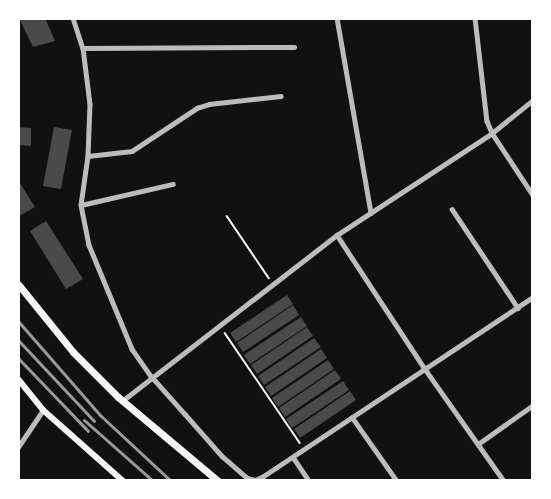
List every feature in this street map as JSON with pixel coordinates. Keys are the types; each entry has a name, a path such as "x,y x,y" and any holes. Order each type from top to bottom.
{"main road":[{"path":"18,284 73,352 122,401 219,481"},
{"path":"18,379 43,410 123,481"}],"street":[{"path":"73,18 83,48 90,104 88,156 81,205 84,231 132,349 151,376 238,471 255,480 262,477 533,297"},
{"path":"337,18 371,213"},
{"path":"475,18 484,106 492,133 533,195"},
{"path":"83,48 294,47"},
{"path":"88,156 132,151 197,108 209,104 281,96"},
{"path":"122,401 151,376 337,235 492,133 533,100"},
{"path":"81,205 172,184"},
{"path":"452,209 518,308"},
{"path":"337,235 425,369 504,481"},
{"path":"478,444 533,405"},
{"path":"18,447 43,410"},
{"path":"352,417 397,481"},
{"path":"293,457 309,481"}],"path":[{"path":"226,216 273,284"},
{"path":"219,324 304,449"}],"building":[{"path":"19,18 45,18 55,41 33,47"},
{"path":"18,127 31,128 31,146 18,145"},
{"path":"54,127 72,130 61,189 43,186"},
{"path":"18,180 35,207 19,216 18,214"},
{"path":"46,221 83,279 66,289 30,231"},
{"path":"287,295 293,304 236,342 230,333"},
{"path":"293,305 299,315 243,352 237,343"},
{"path":"301,317 307,326 250,364 244,355"},
{"path":"307,327 313,336 257,374 251,365"},
{"path":"314,338 321,347 264,385 258,376"},
{"path":"321,349 327,358 271,396 265,387"},
{"path":"328,360 334,369 278,407 272,398"},
{"path":"335,370 341,379 285,417 279,408"},
{"path":"343,381 349,390 292,428 286,419"},
{"path":"350,391 356,400 300,438 294,429"}],"railway":[{"path":"18,321 101,416 171,481"},
{"path":"18,340 94,421"},
{"path":"18,358 88,431"},
{"path":"84,420 153,481"}]}
